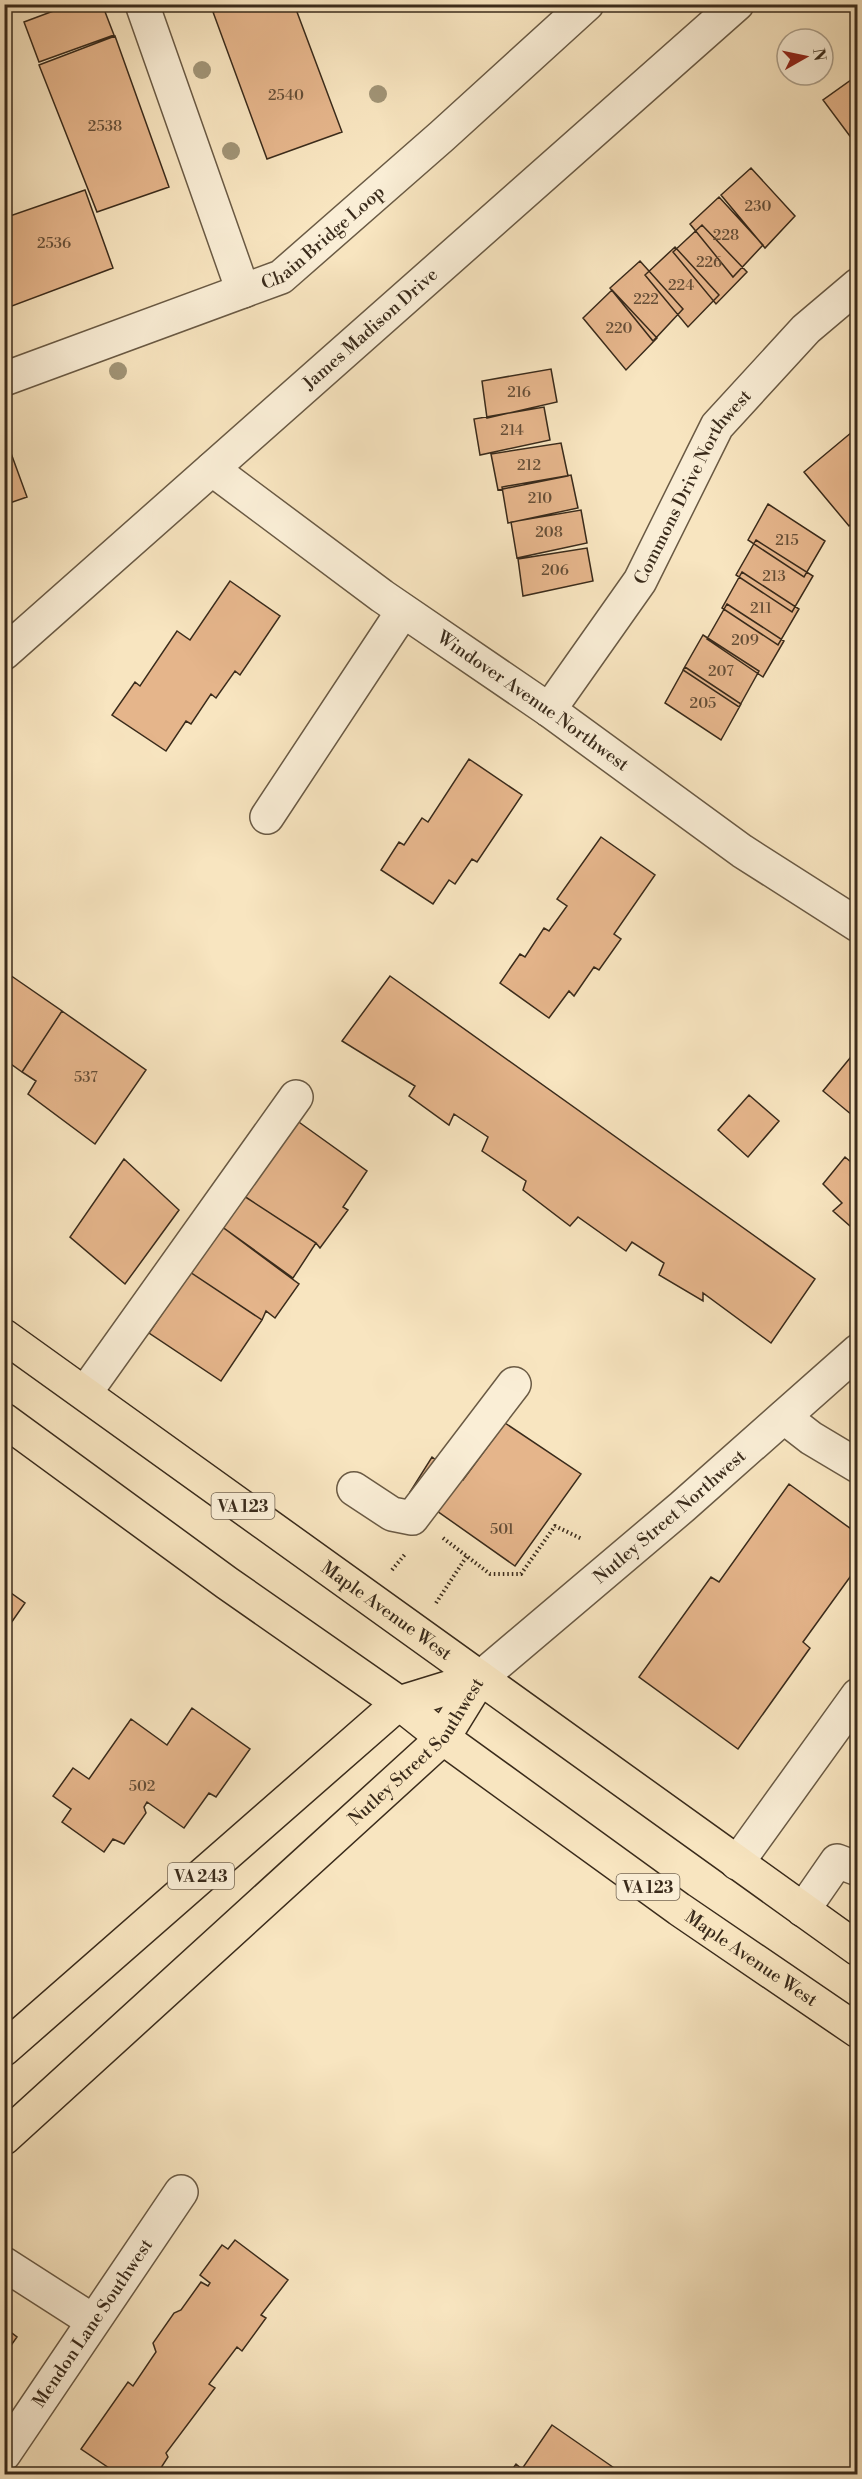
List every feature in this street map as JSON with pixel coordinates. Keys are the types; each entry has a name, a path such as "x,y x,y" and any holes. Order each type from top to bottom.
{"main road":[{"name":"Maple Avenue West","path":"4,1336 858,1949"},
{"name":"Maple Avenue West","path":"4,1420 227,1583 399,1703 443,1738 679,1909 858,2031"},
{"name":"Nutley Street Southwest","path":"4,2049 399,1703 480,1678"},
{"name":"Nutley Street Southwest","path":"4,2138 443,1738 480,1678"}],"street":[{"path":"142,4 243,291"},
{"name":"Chain Bridge Loop","path":"4,379 281,277 442,136 587,4"},
{"name":"James Madison Drive","path":"4,653 737,4"},
{"name":"Commons Drive Northwest","path":"549,710 640,581 717,426 806,329 858,285"},
{"name":"Windover Avenue Northwest","path":"212,469 404,611 549,710 742,851 858,926"},
{"path":"267,817 404,611"},
{"path":"85,1393 296,1097"},
{"name":"Nutley Street Northwest","path":"480,1678 682,1507 858,1351"},
{"path":"354,1489 392,1514 412,1518 514,1384"},
{"path":"784,1417 811,1438 858,1466"},
{"path":"737,1863 858,1695"},
{"path":"803,1910 847,1865"},
{"name":"Mendon Lane Southwest","path":"4,2454 181,2192"},
{"path":"4,2264 93,2321"}],"path":[{"path":"435,1533 490,1574 521,1574 555,1526 582,1539"},
{"path":"387,1576 412,1545"},
{"path":"434,1607 467,1556"}],"building":[{"path":"72,4 102,4 114,35 39,62 24,22"},
{"path":"232,4 294,4 342,132 267,159 213,12"},
{"path":"115,36 169,187 97,212 39,65"},
{"path":"858,75 858,147 823,100"},
{"path":"751,168 795,216 765,248 721,195"},
{"path":"85,190 113,268 4,309 4,218"},
{"path":"719,197 763,245 733,277 690,224"},
{"path":"702,225 747,272 716,304 673,252"},
{"path":"675,247 719,295 688,327 645,275"},
{"path":"640,261 683,309 653,341 610,288"},
{"path":"612,290 657,338 626,370 583,318"},
{"path":"551,369 557,402 487,418 482,381"},
{"path":"544,407 550,440 480,455 474,419"},
{"path":"858,427 858,518 849,526 804,472"},
{"path":"4,434 27,497 4,505"},
{"path":"561,443 568,476 498,490 491,454"},
{"path":"571,475 578,508 508,523 502,487"},
{"path":"768,504 825,541 804,577 748,540"},
{"path":"581,510 587,543 517,558 511,522"},
{"path":"756,540 813,576 792,612 736,575"},
{"path":"587,548 593,581 523,596 518,559"},
{"path":"742,572 799,609 778,645 722,608"},
{"path":"230,581 280,616 240,675 235,671 216,698 211,694 191,724 186,721 166,751 112,715 135,682 140,686 177,631 190,640"},
{"path":"727,604 784,641 763,677 707,639"},
{"path":"703,635 759,671 739,707 683,670"},
{"path":"685,667 741,704 721,740 665,703"},
{"path":"469,759 522,795 477,862 472,859 455,884 449,880 433,904 381,870 399,842 404,845 422,818 428,822"},
{"path":"601,837 655,875 614,934 621,939 599,970 594,967 574,996 569,991 549,1018 500,983 520,954 525,957 544,928 549,931 567,906 557,899"},
{"path":"10,975 62,1011 22,1072 4,1059 4,982"},
{"path":"390,976 815,1279 771,1343 703,1293 703,1301 659,1275 664,1263 632,1242 626,1251 578,1217 570,1226 523,1190 526,1181 482,1151 488,1137 454,1114 449,1125 409,1096 415,1086 342,1041"},
{"path":"62,1011 146,1070 95,1144 28,1094 36,1081 22,1072"},
{"path":"850,1058 858,1064 858,1120 823,1091"},
{"path":"749,1095 779,1121 748,1157 718,1130"},
{"path":"296,1120 367,1171 343,1207 348,1210 320,1248 316,1243 244,1196"},
{"path":"845,1157 858,1168 858,1233 833,1211 842,1203 823,1184"},
{"path":"124,1159 179,1210 125,1284 70,1237"},
{"path":"244,1196 316,1243 293,1278 221,1226"},
{"path":"221,1226 299,1284 275,1318 266,1311 262,1320 190,1272"},
{"path":"190,1272 262,1320 221,1381 149,1333"},
{"path":"505,1423 581,1474 515,1566 410,1492 432,1457 463,1480"},
{"path":"789,1484 858,1534 858,1566 803,1642 810,1648 738,1749 639,1677 711,1577 719,1582"},
{"path":"4,1588 25,1603 4,1633"},
{"path":"192,1708 250,1749 216,1797 209,1793 184,1828 147,1802 144,1807 146,1813 124,1844 113,1839 104,1852 62,1822 71,1809 53,1796 73,1768 89,1779 131,1719 167,1745"},
{"path":"235,2240 288,2280 261,2315 266,2318 242,2351 237,2347 209,2384 215,2388 166,2453 168,2457 157,2474 118,2474 81,2449 128,2382 133,2386 156,2352 153,2343 174,2313 181,2310 201,2282 208,2286 210,2283 200,2275 222,2245 228,2249"},
{"path":"4,2327 17,2337 7,2351 9,2355 4,2361"},
{"path":"552,2425 620,2472 618,2474 509,2474 516,2464 522,2469"}]}
